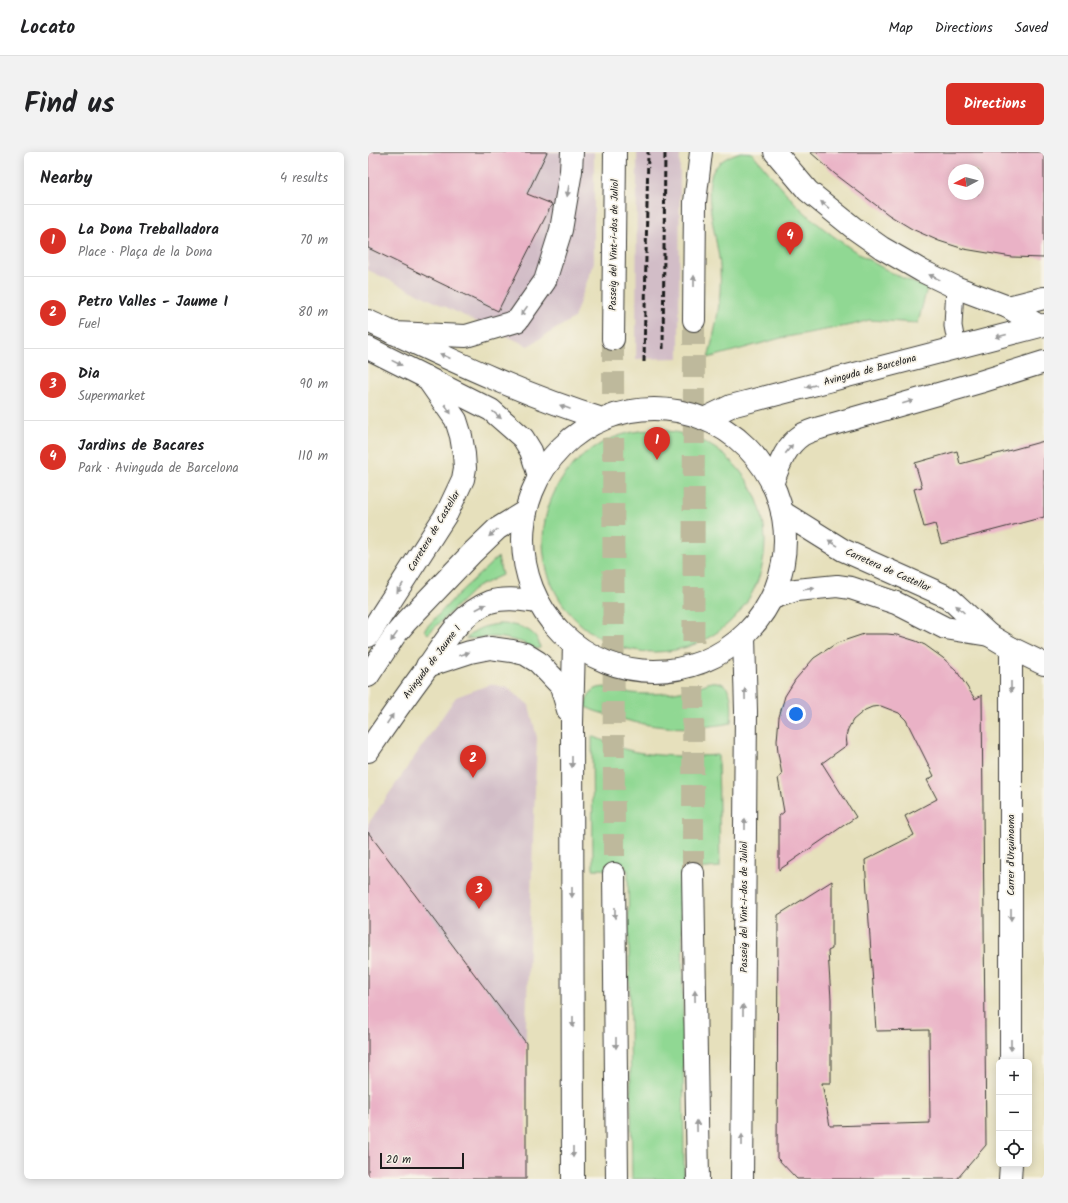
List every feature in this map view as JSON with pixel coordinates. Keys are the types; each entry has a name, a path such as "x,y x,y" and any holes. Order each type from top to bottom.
{"street":[{"path":"393,333 466,336 517,321 545,281 561,230 571,171 572,152"},
{"name":"Passeig del Vint-i-dos de Juliol","path":"613,339 615,152"},
{"path":"694,320 694,202 702,152"},
{"name":"Avinguda de Barcelona","path":"775,152 808,191 855,229 882,248 922,271 955,287 1008,307 1041,325"},
{"path":"955,287 953,326 958,347"},
{"path":"1008,307 1044,298"},
{"path":"368,321 503,382 566,408 602,419"},
{"name":"Avinguda de Barcelona","path":"704,419 731,406 1041,325"},
{"name":"Carretera de Castellar","path":"368,348 491,410 523,438 531,451 539,476"},
{"path":"772,484 786,451 802,435 823,427 1044,362"},
{"name":"Carretera de Castellar","path":"368,636 447,513 463,479 465,468 464,454 461,436 456,420 426,377"},
{"path":"653,408 687,413 704,419 725,430 744,445 760,463 772,484 782,512 785,547 778,582 772,598 759,618 744,636 723,652 699,664 674,670 647,672 621,667 603,661 574,644 554,625 538,602 529,581 524,558 523,535 526,511 531,493 539,476 551,458 566,442 602,419 618,413 653,408"},
{"path":"368,676 395,635 406,622 473,552 497,529 526,511"},
{"name":"Carretera de Castellar","path":"782,512 843,550 948,597 990,635 1011,648 1044,664"},
{"name":"Carretera de Castellar","path":"772,598 796,590 837,586 850,588 896,602 945,628 990,635"},
{"name":"Avinguda de Jaume I","path":"368,751 449,636 465,618 478,608 491,602 511,598 538,602"},
{"name":"Passeig del Vint-i-dos de Juliol","path":"742,1179 746,718 744,636"},
{"path":"573,1179 572,723 574,644"},
{"path":"428,666 470,652 490,648 525,654 538,662 561,686 572,723"},
{"name":"Carrer d'Urquinaona","path":"1011,648 1011,1059"},
{"path":"693,873 698,1179"},
{"path":"614,874 617,1179"},
{"path":"1010,1179 1011,1167"}],"shaded area":[{"path":"368,152 594,152 594,262 574,318 528,346 368,270"},
{"path":"637,152 680,152 679,358 636,359"},
{"path":"491,684 508,688 529,705 537,738 526,1026 525,1121 368,1179 368,824 456,697"}],"green space":[{"path":"741,152 752,153 796,204 824,229 857,253 892,273 927,288 918,323 869,320 852,325 781,338 708,358 714,336 720,290 719,257 709,188 711,177 715,168 730,156"},
{"path":"643,430 665,430 696,438 716,449 733,462 746,479 757,499 763,519 765,541 763,563 757,583 746,603 733,620 716,633 696,644 665,652 643,652 612,644 592,633 575,620 562,603 551,583 543,552 543,530 551,499 562,479 575,462 592,449 612,438"},
{"path":"498,557 502,575 472,591 428,634 424,630 457,595"},
{"path":"499,624 525,628 535,636 540,648 536,649 521,642 504,638 494,637 466,639 473,632 481,628"},
{"path":"711,682 719,682 728,690 732,710 731,723 715,726 685,728 655,726 625,720 591,710 586,707 592,691 602,687 631,693 651,694 682,691"},
{"path":"592,736 620,748 646,754 683,756 718,755 720,867 682,870 684,1179 632,1179 628,870 593,869"}],"building":[{"path":"368,152 547,152 527,194 552,204 498,311 368,248"},
{"path":"810,152 1044,152 1044,258 1012,257 964,249 939,241 912,229 889,215 835,174"},
{"path":"1044,441 1044,517 941,544 935,524 924,527 914,489 922,487 915,463 957,451 960,464"},
{"path":"864,634 897,635 925,645 956,670 975,699 982,695 986,1145 957,1179 797,1179 777,1158 778,915 832,881 832,949 828,951 831,999 831,1083 822,1083 830,1126 930,1123 929,1030 876,1031 865,860 914,835 905,816 937,799 927,780 934,776 906,720 899,713 881,706 872,707 865,710 853,720 846,736 847,745 822,763 856,817 779,870 779,816 784,812 778,778 782,775 777,741 779,717 785,696 795,680 814,658 837,643"},
{"path":"368,832 526,1043 526,1179 368,1179"}],"tunnel":[{"path":"693,873 694,320"},
{"path":"613,339 614,874"}],"railway":[{"path":"644,362 648,152"},
{"path":"663,349 665,152"}],"place":[{"name":"Jardins de Bacares","path":"790,255"},
{"name":"La Dona Treballadora","path":"657,460"},
{"name":"Petro Valles - Jaume I","path":"473,778"},
{"name":"Dia","path":"479,909"}]}
